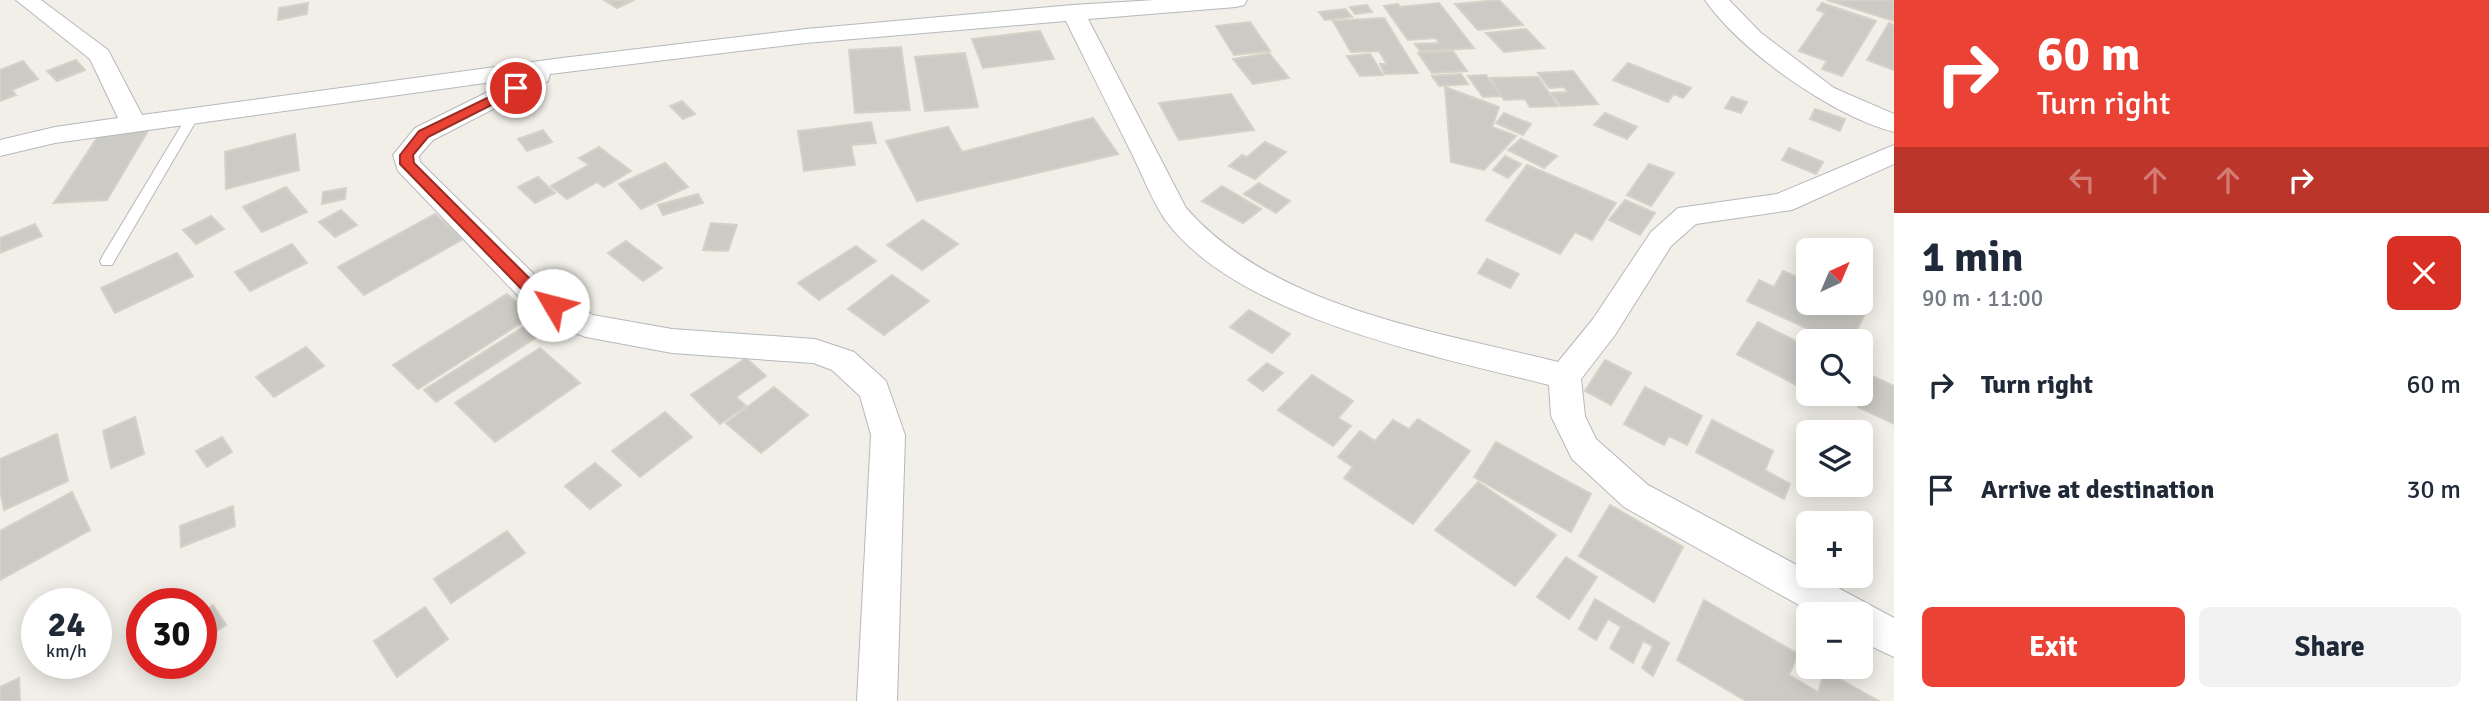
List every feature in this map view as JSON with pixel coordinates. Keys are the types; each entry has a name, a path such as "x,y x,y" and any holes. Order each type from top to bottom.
{"street":[{"path":"27,0 100,55 134,124"},
{"path":"0,148 55,135 562,65 806,36 1236,0"},
{"path":"1716,0 1752,38 1825,93 1894,124"},
{"path":"1073,12 1175,213 1199,242 1251,277 1314,306 1417,339 1565,376"},
{"path":"562,65 424,134 406,155 407,164 536,295 586,325 672,341 816,351 843,361 875,390 888,435 877,701"},
{"path":"1828,602 1636,496 1584,449 1568,416 1565,376 1604,327 1661,239 1688,215 1782,203 1894,154"},
{"path":"1873,627 1894,639"}],"lane":[{"path":"107,261 193,116"}],"building":[{"path":"604,0 634,0 617,8"},
{"path":"1499,0 1523,25 1478,30 1455,4"},
{"path":"1827,0 1894,0 1894,21"},
{"path":"308,3 307,14 278,20 279,8"},
{"path":"1439,3 1474,48 1420,51 1415,44 1439,43 1436,38 1408,40 1384,6"},
{"path":"1822,3 1876,21 1842,76 1822,69 1827,61 1799,51 1825,13 1817,10"},
{"path":"1367,5 1372,12 1355,14 1350,7"},
{"path":"1345,9 1352,17 1325,20 1319,12"},
{"path":"1384,18 1418,73 1385,74 1380,64 1387,64 1379,51 1351,52 1333,21"},
{"path":"1250,22 1270,51 1234,55 1216,26"},
{"path":"1889,23 1894,25 1894,70 1867,60"},
{"path":"1526,29 1544,48 1504,52 1486,33"},
{"path":"1040,31 1054,59 983,68 972,39"},
{"path":"901,47 910,110 855,113 849,50"},
{"path":"1453,51 1467,71 1432,73 1418,53"},
{"path":"965,53 978,107 925,111 915,57"},
{"path":"1269,53 1289,78 1253,84 1233,59"},
{"path":"1370,54 1383,75 1360,76 1347,56"},
{"path":"76,60 85,70 57,81 47,71"},
{"path":"23,61 38,79 12,90 16,95 0,101 0,70"},
{"path":"1628,63 1691,88 1683,98 1674,94 1668,102 1613,80"},
{"path":"1573,71 1598,104 1561,106 1551,93 1568,92 1564,87 1549,88 1538,73"},
{"path":"1461,74 1468,84 1439,86 1432,76"},
{"path":"1486,75 1501,96 1483,97 1468,76"},
{"path":"1538,77 1558,106 1530,107 1525,99 1504,100 1491,78"},
{"path":"1445,87 1499,107 1492,127 1516,136 1484,170 1451,162"},
{"path":"1231,94 1254,130 1179,140 1159,103"},
{"path":"1732,97 1747,102 1741,113 1725,108"},
{"path":"682,101 695,114 683,119 670,106"},
{"path":"1815,109 1845,119 1840,131 1810,119"},
{"path":"1504,113 1531,124 1523,135 1496,123"},
{"path":"1605,113 1637,127 1627,139 1594,125"},
{"path":"1093,118 1118,154 917,201 886,141 948,127 962,152"},
{"path":"871,122 876,143 851,145 855,165 804,171 798,131"},
{"path":"149,129 107,200 54,203 101,132"},
{"path":"543,130 552,142 527,151 518,139"},
{"path":"295,134 299,170 226,189 225,152"},
{"path":"1521,139 1557,156 1544,168 1508,150"},
{"path":"1265,142 1286,152 1255,179 1229,166 1242,155 1247,157"},
{"path":"599,147 631,171 604,187 597,182 567,199 551,186 589,165 579,158"},
{"path":"1789,148 1823,162 1816,174 1782,160"},
{"path":"1505,156 1521,164 1508,178 1493,170"},
{"path":"665,163 688,187 641,209 619,184"},
{"path":"1649,164 1674,173 1651,206 1627,195"},
{"path":"1527,165 1616,203 1592,240 1575,232 1560,254 1486,220"},
{"path":"538,177 555,193 535,203 518,187"},
{"path":"1259,183 1290,201 1276,213 1244,194"},
{"path":"1222,186 1261,209 1243,223 1202,201"},
{"path":"286,187 307,212 262,232 243,207"},
{"path":"346,188 345,199 322,204 323,192"},
{"path":"698,194 703,203 663,215 658,205"},
{"path":"1625,200 1655,213 1640,235 1609,220"},
{"path":"341,210 357,225 335,237 319,222"},
{"path":"435,214 463,239 364,295 338,267"},
{"path":"211,216 224,229 196,244 183,230"},
{"path":"923,220 958,244 922,270 887,245"},
{"path":"711,223 737,225 728,251 703,250"},
{"path":"35,224 42,236 0,253 0,238"},
{"path":"626,241 662,268 643,281 608,253"},
{"path":"292,244 307,263 250,291 235,272"},
{"path":"856,246 876,261 819,300 798,283"},
{"path":"177,253 193,276 115,313 101,288"},
{"path":"1487,259 1519,274 1510,288 1478,273"},
{"path":"1783,271 1796,277 1796,315 1864,315 1857,329 1808,329 1747,301 1759,280 1774,287"},
{"path":"892,275 929,301 884,335 848,309"},
{"path":"507,294 532,316 418,389 393,365"},
{"path":"1249,310 1290,334 1272,353 1230,327"},
{"path":"1758,322 1796,341 1796,385 1737,354"},
{"path":"525,326 537,337 436,402 424,390"},
{"path":"306,347 324,366 274,397 256,377"},
{"path":"540,348 580,383 495,442 455,403"},
{"path":"746,358 766,376 736,397 746,406 720,424 691,395"},
{"path":"1605,360 1631,373 1611,405 1585,391"},
{"path":"1267,363 1283,373 1263,391 1248,380"},
{"path":"1312,375 1353,401 1338,418 1351,426 1333,446 1278,410"},
{"path":"1873,376 1894,386 1894,424 1858,407 1873,406"},
{"path":"774,387 808,415 761,453 726,423"},
{"path":"1645,387 1702,416 1687,445 1669,436 1664,445 1624,424"},
{"path":"665,412 692,437 640,477 612,451"},
{"path":"135,417 144,454 111,468 103,431"},
{"path":"1418,419 1470,451 1413,524 1344,478 1353,467 1338,457 1360,431 1375,441 1393,420 1409,429"},
{"path":"1712,420 1773,451 1765,470 1790,484 1784,499 1696,452"},
{"path":"57,434 68,481 4,510 0,490 0,459"},
{"path":"222,437 232,452 207,467 196,451"},
{"path":"1496,442 1591,494 1571,532 1474,477"},
{"path":"595,463 621,485 590,509 565,486"},
{"path":"1478,482 1556,535 1515,586 1435,530"},
{"path":"72,492 90,530 0,580 0,531"},
{"path":"1610,505 1683,547 1654,602 1579,556"},
{"path":"233,506 235,526 181,547 180,526"},
{"path":"507,531 525,553 451,603 434,579"},
{"path":"1566,557 1597,577 1569,619 1537,597"},
{"path":"1595,599 1669,643 1653,676 1642,668 1653,646 1643,641 1633,663 1610,648 1621,627 1608,619 1596,640 1579,629"},
{"path":"1704,600 1796,653 1789,675 1818,692 1822,679 1839,679 1879,701 1746,701 1677,660"},
{"path":"425,607 448,639 397,677 374,641"},
{"path":"217,611 226,625 217,631"},
{"path":"19,678 20,701 0,701 0,687"}],"route":[{"path":"516,88 424,134 406,155 407,164 536,295 553,305"}]}
